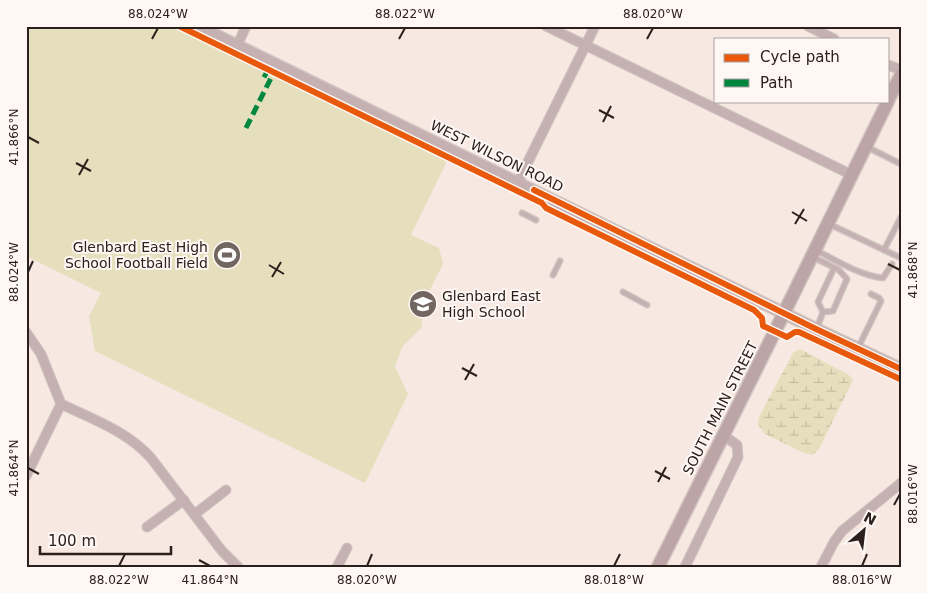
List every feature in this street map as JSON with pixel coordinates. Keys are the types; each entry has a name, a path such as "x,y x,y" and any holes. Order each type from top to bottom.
{"main road":[{"name":"SOUTH MAIN STREET","path":"890,97 901,74"},
{"name":"SOUTH MAIN STREET","path":"658,567 888,102"}],"street":[{"name":"WEST WILSON ROAD","path":"197,26 901,369"},
{"path":"237,46 246,26"},
{"path":"546,26 852,174"},
{"path":"518,182 595,26"},
{"path":"808,26 832,38"},
{"path":"26,332 41,354 61,404 120,433 137,444 151,458 222,551 238,567"},
{"path":"28,470 61,404"},
{"path":"685,567 738,457 737,444 723,434"},
{"path":"822,567 834,542 842,531 901,483"},
{"path":"195,514 226,490"},
{"path":"147,527 184,500"},
{"path":"338,567 347,548"}],"lane":[{"path":"865,147 901,164"},
{"path":"522,213 536,220"},
{"path":"884,250 901,217"},
{"path":"828,223 901,258"},
{"path":"813,253 876,278 883,278 892,264"},
{"path":"813,253 839,270 847,279 833,311 823,312"},
{"path":"553,275 560,261"},
{"path":"816,329 823,312 818,302 834,268"},
{"path":"623,292 647,305"},
{"path":"858,349 881,301 871,294"}],"green space":[{"path":"26,26 170,26 448,159 411,235 439,248 443,264 422,305 422,327 402,347 395,367 408,394 365,483 95,351 89,316 101,293 26,256"},
{"path":"800,349 849,375 853,380 820,447 813,455 804,453 765,434 758,425 759,417 793,353"}],"marked path":[{"path":"246,128 271,78 263,74"}],"cycle path":[{"path":"179,26 542,203 546,208 754,310 762,318 763,326 787,337 795,332 799,332 900,379"},
{"path":"534,190 901,369"}],"place":[{"name":"Glenbard East High School Football Field","path":"227,255"},
{"name":"Glenbard East High School","path":"423,304"}]}
